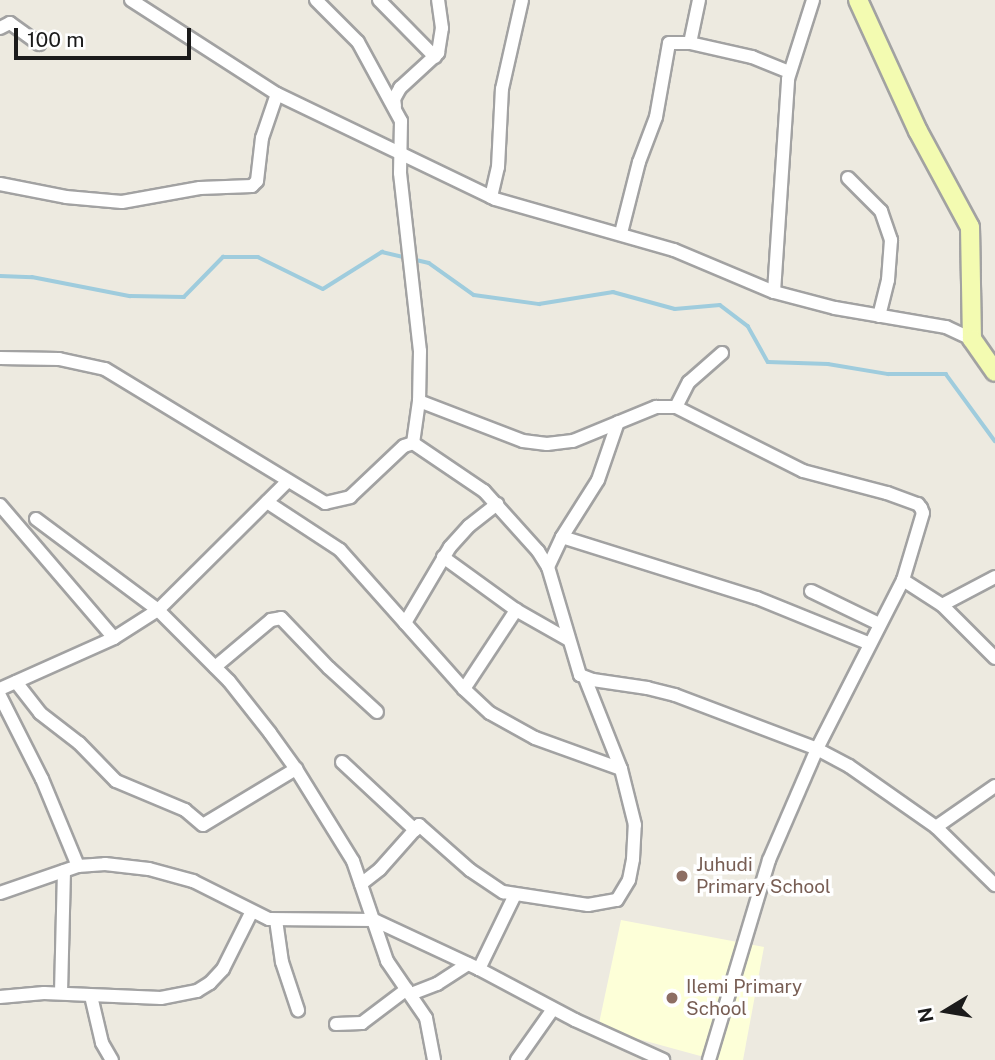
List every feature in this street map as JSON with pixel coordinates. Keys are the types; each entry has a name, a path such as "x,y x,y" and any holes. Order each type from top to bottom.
{"street":[{"path":"131,0 277,94 491,197 527,210 621,233 674,250 775,292 879,316 946,327 972,339 995,372"},
{"path":"316,0 358,42 396,106"},
{"path":"379,0 435,57"},
{"path":"413,443 419,401 419,329 400,155 403,128 394,99 400,88 435,57 442,38 438,0"},
{"path":"491,197 498,167 502,89 522,0"},
{"path":"690,43 699,0"},
{"path":"775,292 789,72 813,0"},
{"path":"859,0 918,131 970,227 972,339"},
{"path":"0,28 10,23 39,44"},
{"path":"621,233 639,162 656,117 669,43 690,43 752,57 789,72"},
{"path":"0,184 66,197 122,202 200,188 252,186 257,181 262,138 277,94"},
{"path":"848,178 881,211 891,240 888,280 879,316"},
{"path":"676,407 689,382 722,353"},
{"path":"0,358 60,359 105,369 314,498 333,503 350,496 404,446 413,443 467,476 498,504 548,568 580,675 661,691 817,749 858,772 936,827 995,885"},
{"path":"419,401 535,444 565,443 656,407 676,407 803,471 918,503 923,513 903,580 868,643 817,749 769,860 709,1060"},
{"path":"548,568 562,537 598,480 618,422"},
{"path":"0,689 114,638 158,610 288,481"},
{"path":"267,502 340,550 464,689 490,713 523,732 621,769"},
{"path":"405,623 443,557 469,526 498,504"},
{"path":"0,505 114,638"},
{"path":"36,519 158,610 246,701 296,769 353,861 387,961 430,1028 434,1060"},
{"path":"562,537 757,598 868,643"},
{"path":"443,557 516,610 568,639"},
{"path":"942,605 995,577"},
{"path":"903,580 942,605 995,659"},
{"path":"811,591 879,624"},
{"path":"464,689 516,610"},
{"path":"215,667 271,620 281,618 328,668 377,712"},
{"path":"361,884 380,869 419,825 492,887 515,895 588,905 603,905 617,900 629,880 635,840 621,769 585,678"},
{"path":"16,682 40,713 79,743 116,781 185,810 203,825 296,769"},
{"path":"0,696 42,779 78,866"},
{"path":"342,762 415,830"},
{"path":"936,827 995,786"},
{"path":"0,893 78,866 105,864 167,873 204,886 251,913 275,920 374,920 663,1060"},
{"path":"61,993 64,871"},
{"path":"336,1024 362,1023 409,992 437,984 473,967 515,895"},
{"path":"0,997 61,993 161,998 205,988 223,969 251,913"},
{"path":"275,920 282,962 298,1010"},
{"path":"91,996 102,1043 112,1060"},
{"path":"517,1060 554,1009"}],"shaded area":[{"path":"621,920 764,947 743,1060 715,1060 598,1028"}],"waterway":[{"path":"0,276 32,277 130,296 184,297 223,257 258,257 323,289 382,252 429,263 474,295 539,304 613,292 675,309 720,305 748,326 768,362 828,364 888,374 946,374 995,441"}],"place":[{"name":"Juhudi Primary School","path":"682,876"},
{"name":"Ilemi Primary School","path":"672,998"}]}
